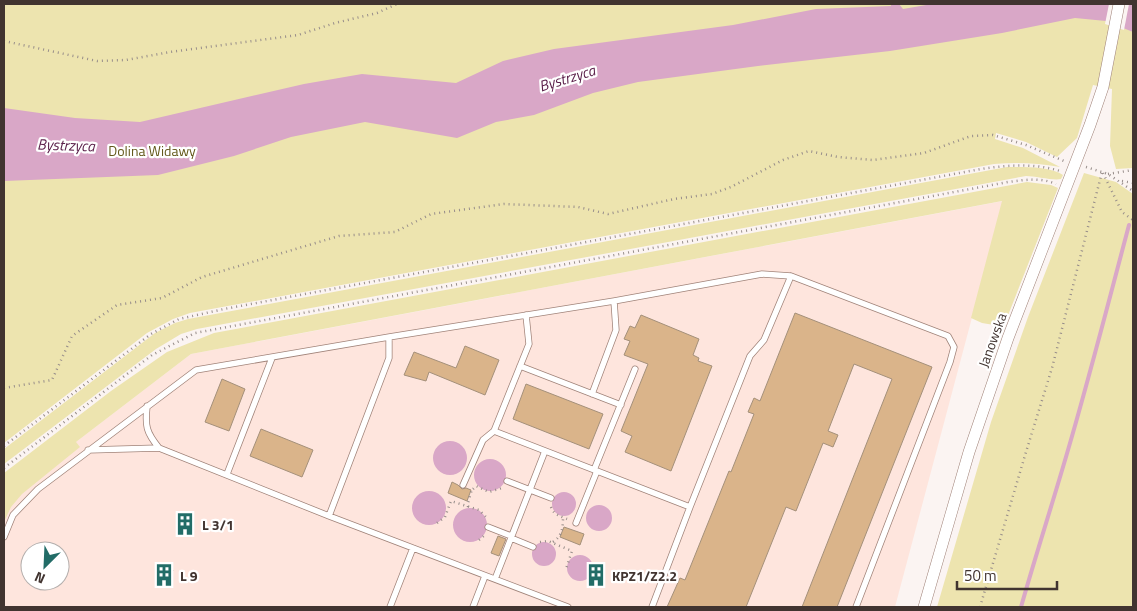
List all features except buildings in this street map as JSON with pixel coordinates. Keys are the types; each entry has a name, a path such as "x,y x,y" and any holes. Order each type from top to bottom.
{"street":[{"name":"Janowska","path":"924,607 970,452 1008,338 1103,87 1119,4"}],"lane":[{"path":"4,537 13,515 38,489 196,370 526,316 762,274 791,276 948,336 954,347 950,362 856,607"},
{"path":"652,607 750,356 764,340 791,276"},
{"path":"592,394 616,330 614,301"},
{"path":"463,485 483,440 494,431 529,344 526,316"},
{"path":"329,516 389,358 389,337"},
{"path":"226,474 272,358"},
{"path":"520,366 621,405"},
{"path":"576,523 635,369"},
{"path":"147,406 145,423 149,435 159,448"},
{"path":"494,431 690,507"},
{"path":"88,450 159,448 329,516 567,607"},
{"path":"495,579 544,451"},
{"path":"507,481 551,498"},
{"path":"488,527 533,547"},
{"path":"390,607 413,548"},
{"path":"473,607 485,576"}],"path":[{"path":"4,41 97,61 126,60 178,50 298,36 377,13 397,4"},
{"path":"4,388 52,380 72,336 117,305 162,298 202,277 339,236 395,232 431,214 504,204 578,207 608,214 674,199 712,194 731,187 783,160 809,151 838,157 872,160 924,153 971,136 993,136 1026,145 1056,158 1073,169"},
{"path":"4,446 145,338 179,319 1004,166 1022,164 1059,170 1073,169 1102,172 1133,190"},
{"path":"1108,174 1133,170"},
{"path":"1102,172 1122,212 1133,220"},
{"path":"980,607 1052,368 1079,269 1102,172"},
{"path":"4,468 152,355 195,333 1008,182 1032,179 1048,180 1066,187"},
{"path":"1120,181 1133,183"},
{"path":"473,489 476,486 484,492 492,492 502,488 507,481"},
{"path":"437,523 445,517 451,501 468,507 474,507 484,513 487,518 488,527 484,536 479,540"},
{"path":"552,543 559,538 563,527 562,518"},
{"path":"533,547 537,542 544,540 572,551 566,569"}],"shaded area":[{"path":"1003,201 895,607 4,607 4,497 191,354"}],"green space":[{"name":"Dolina Widawy","path":"4,4 1129,4 1124,27 1133,32 1133,168 1116,169 1110,146 1112,89 1093,85 1077,138 1057,157 1026,142 996,133 995,139 1023,148 1060,167 1027,163 994,164 190,313 173,319 147,333 4,443"},
{"path":"1007,167 1051,170 1063,175 1061,179 1026,176 197,329 181,334 156,349 4,464 4,449 155,333 188,319"},
{"path":"1084,173 1116,182 1133,194 1133,607 937,607 991,422 1028,317"},
{"path":"1027,182 1051,185 1058,188 1005,323 1000,326 982,323 971,318 1002,201 191,354 76,442 80,447 22,494 11,507 4,522 4,473 111,391 167,352 214,333"}],"water":[{"name":"Bystrzyca","path":"891,4 899,4 903,9 932,4 1133,4 1133,32 1106,21 1075,18 1002,33 890,51 638,82 593,93 534,115 496,122 457,138 365,122 291,137 234,156 158,175 4,181 4,108 75,118 140,122 304,84 362,74 456,83 503,61 554,49 733,25 816,9 891,6"},
{"path":"450,441 462,446 467,458 462,470 450,475 438,470 433,458 438,446"},
{"path":"490,459 502,463 506,475 502,487 490,491 478,487 474,475 478,463"},
{"path":"429,491 441,496 446,508 441,520 429,525 417,520 412,508 417,496"},
{"path":"564,492 573,495 576,504 573,513 564,516 555,513 552,504 555,495"},
{"path":"599,505 608,509 612,518 608,527 599,531 590,527 586,518 590,509"},
{"path":"470,508 482,513 487,525 482,537 470,542 458,537 453,525 458,513"},
{"path":"544,542 553,545 556,554 553,563 544,566 535,563 532,554 535,545"},
{"path":"580,555 589,559 593,568 589,577 580,581 571,577 567,568 571,559"}],"pier":[{"path":"1109,4 1129,4 1124,30 1105,24"}],"waterway":[{"path":"1021,607 1092,366 1129,225"}],"place":[{"name":"L 3/1","path":"185,524"},
{"name":"L 9","path":"164,575"},
{"name":"KPZ1/Z2.2","path":"596,575"}]}
